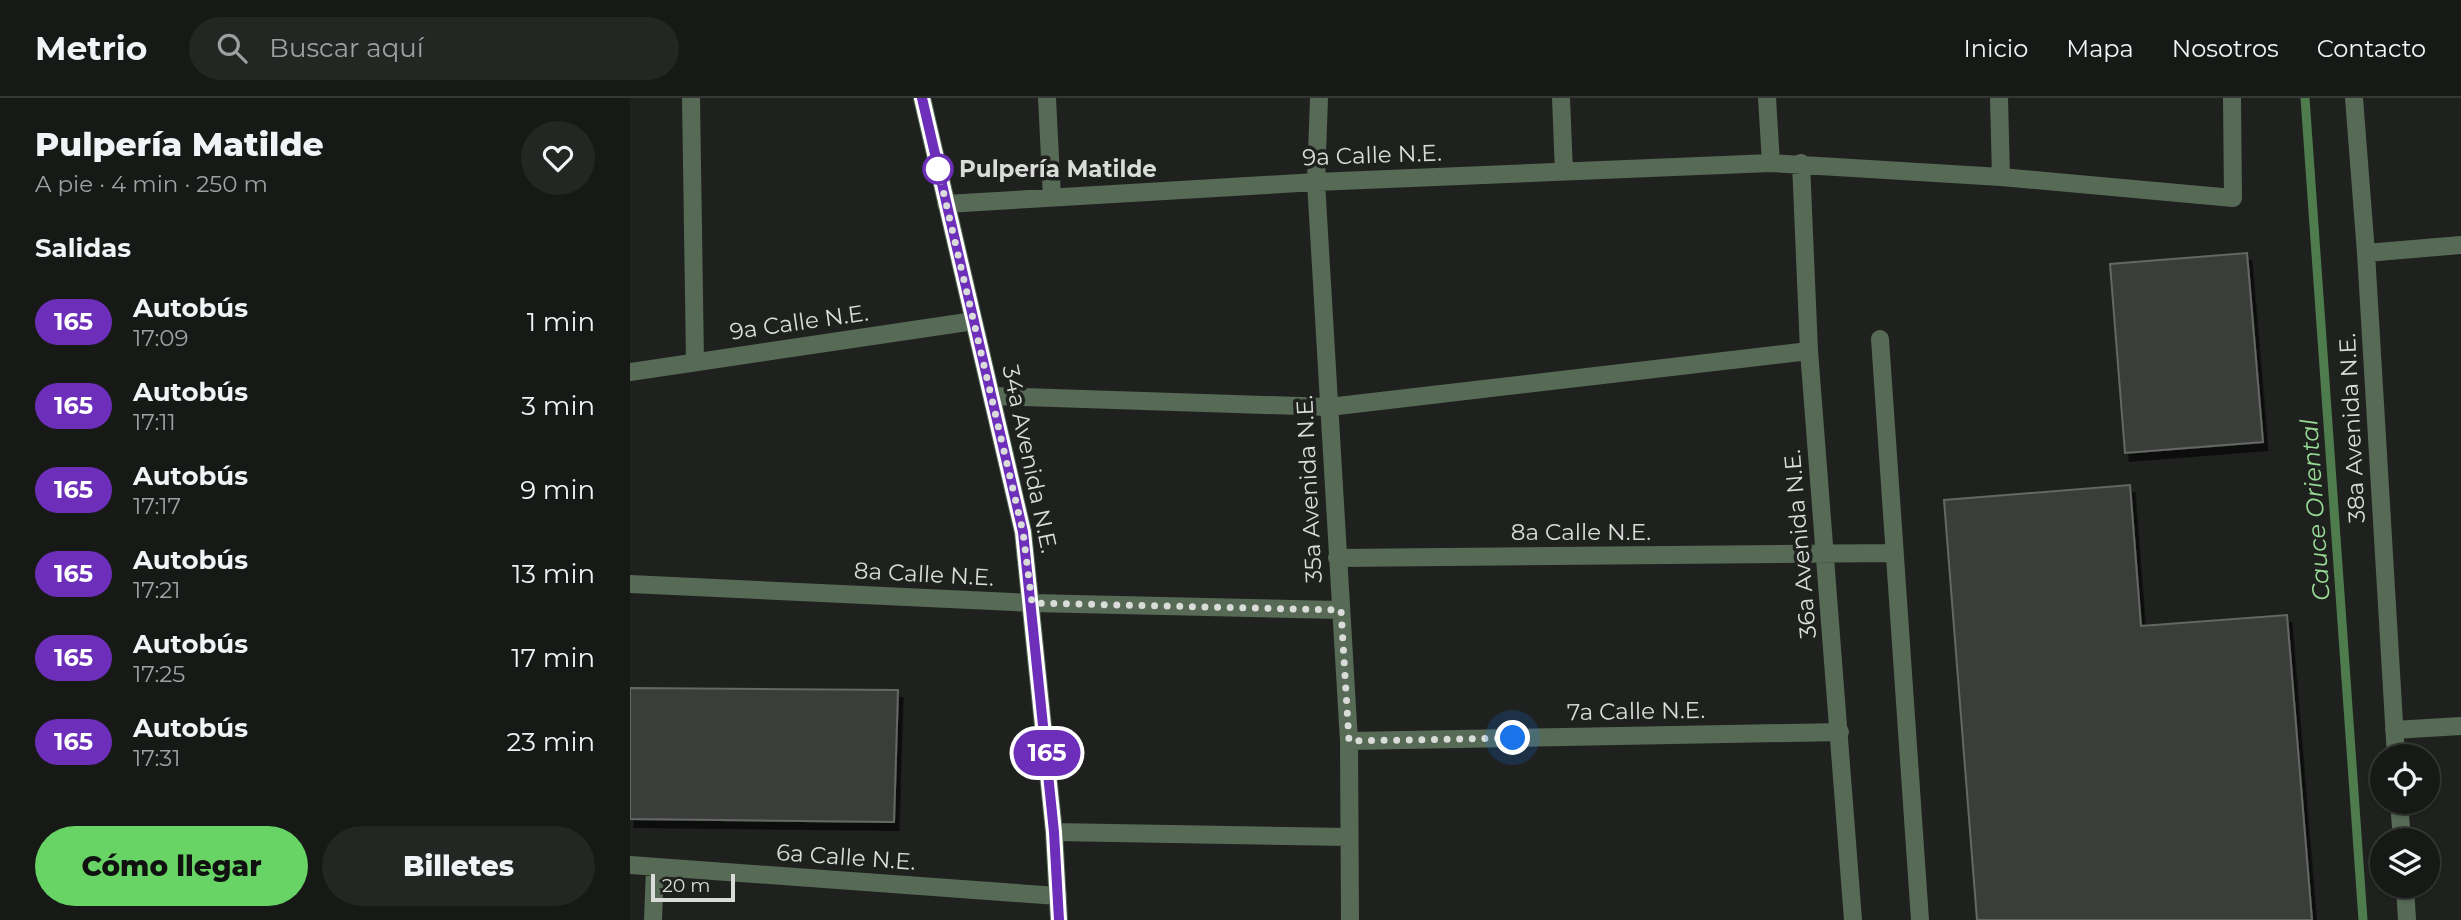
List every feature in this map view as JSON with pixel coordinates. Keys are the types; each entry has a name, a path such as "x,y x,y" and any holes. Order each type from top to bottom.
{"street":[{"path":"691,98 695,362"},
{"name":"34a Avenida N.E.","path":"922,98 1023,532 1054,832 1059,920"},
{"path":"1047,98 1052,197"},
{"name":"35a Avenida N.E.","path":"1319,98 1316,182 1349,741 1350,920"},
{"path":"1561,98 1564,172"},
{"path":"1767,98 1771,163"},
{"path":"1998,98 2001,177"},
{"name":"9a Calle N.E.","path":"946,204 1316,182 1771,163 2001,177 2233,198 2232,98"},
{"name":"38a Avenida N.E.","path":"2354,98 2366,253 2395,744"},
{"name":"36a Avenida N.E.","path":"1801,163 1809,351 1853,920"},
{"path":"2366,253 2461,245"},
{"name":"9a Calle N.E.","path":"630,372 974,321"},
{"path":"1880,338 1920,920"},
{"path":"993,396 1329,407 1809,351"},
{"name":"8a Calle N.E.","path":"1337,558 1894,553"},
{"name":"8a Calle N.E.","path":"630,584 1032,603 1341,610"},
{"path":"2394,730 2461,726"},
{"name":"7a Calle N.E.","path":"1349,741 1840,732"},
{"path":"1054,832 1349,837"},
{"name":"6a Calle N.E.","path":"630,865 1058,896"},
{"path":"653,920 655,868"},
{"path":"2406,898 2407,920"}],"building":[{"path":"2247,253 2263,442 2125,453 2110,264"},
{"path":"2130,485 2141,626 2287,615 2312,920 1977,920 1944,500"},
{"path":"630,688 898,690 894,822 630,819"}],"waterway":[{"name":"Cauce Oriental","path":"2305,98 2363,920"}],"bus line":[{"name":"165","path":"922,98 1023,532 1054,832 1059,920"}],"place":[{"name":"Pulpería Matilde","path":"938,169"}],"route":[{"path":"938,169 1023,532 1032,603 1341,610 1349,741 1513,738"}]}
